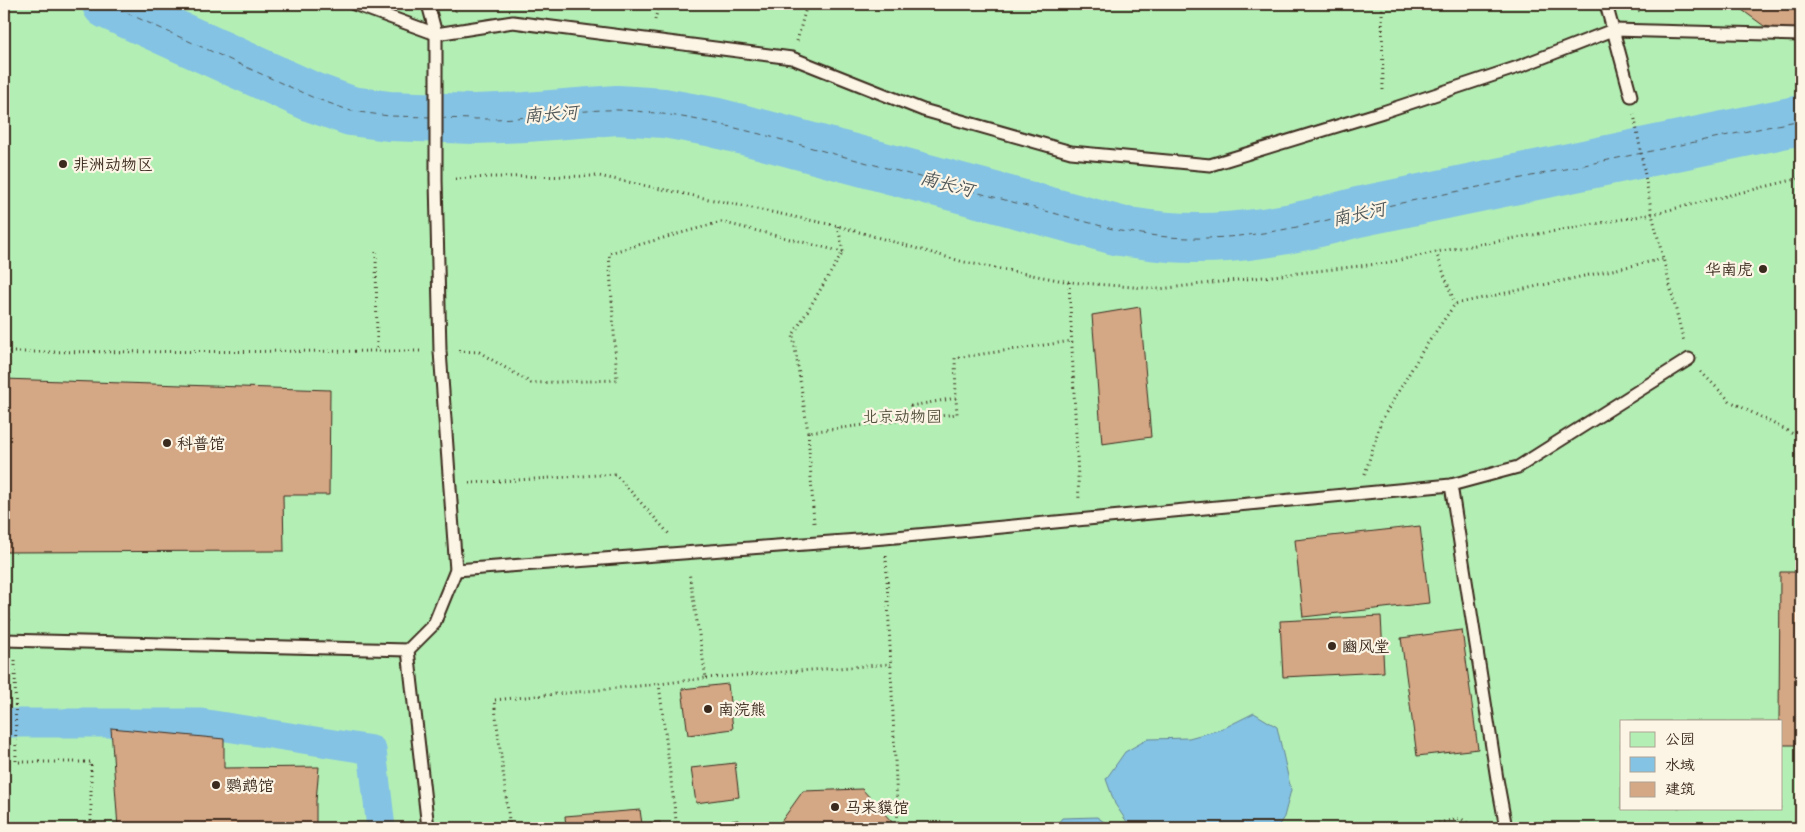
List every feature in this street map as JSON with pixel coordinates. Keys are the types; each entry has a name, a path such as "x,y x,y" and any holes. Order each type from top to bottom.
{"lane":[{"path":"354,4 436,34 512,22 792,58 923,110 1071,152 1210,166 1383,112 1518,67 1612,30 1801,35"},
{"path":"9,640 408,650 434,624 456,570 440,351 436,180 436,34 428,4"},
{"path":"1606,4 1631,96"},
{"path":"456,570 885,538 1451,485 1518,467 1689,359"},
{"path":"1451,485 1506,828"},
{"path":"408,650 428,828"}],"path":[{"path":"792,58 807,4"},
{"path":"1382,4 1383,112"},
{"path":"1631,96 1652,214 1689,359 1730,401 1801,438"},
{"path":"436,180 487,177 599,176 838,226 964,262 1069,282 1160,289 1386,263 1436,252 1652,214 1801,178"},
{"path":"4,352 480,352 531,383 617,380 609,253 721,222 843,252"},
{"path":"815,543 808,432 793,336 843,252 838,226"},
{"path":"376,252 377,351"},
{"path":"1436,252 1455,304"},
{"path":"1360,494 1381,421 1423,350 1455,304 1663,259"},
{"path":"1069,282 1080,521"},
{"path":"808,432 957,414 955,358 1072,341"},
{"path":"913,419 911,406 956,398"},
{"path":"450,484 615,474 686,553 706,678"},
{"path":"885,538 898,828"},
{"path":"4,585 9,640"},
{"path":"15,657 16,762 91,762 91,828"},
{"path":"510,828 494,700 706,678 891,664"},
{"path":"659,684 677,828"},
{"path":"1419,828 1460,818 1474,828"}],"green space":[{"name":"北京动物园","path":"4,4 1801,4 1801,828 4,828"}],"water":[{"path":"1254,713 1277,727 1291,790 1284,817 1277,828 1131,828 1115,804 1106,779 1125,752 1148,739 1189,738 1222,729"},
{"path":"1097,817 1107,824 1108,828 1054,828 1062,818"}],"building":[{"path":"1742,4 1801,4 1801,28 1788,30 1764,26 1738,7"},
{"path":"1140,307 1151,437 1102,444 1092,315"},
{"name":"科普馆","path":"4,379 330,390 329,495 283,495 284,551 4,552"},
{"path":"1420,526 1429,603 1303,617 1295,540"},
{"path":"1780,572 1801,572 1801,745 1782,745 1782,720 1779,720"},
{"name":"豳风堂","path":"1381,616 1384,672 1283,677 1280,621"},
{"path":"1462,630 1478,749 1417,756 1401,638"},
{"name":"南浣熊","path":"728,684 733,729 688,735 682,689"},
{"name":"鹦鹉馆","path":"111,728 224,739 224,768 319,767 316,828 118,828"},
{"name":"南浣熊","path":"735,763 739,797 696,803 691,768"},
{"name":"马来貘馆","path":"862,789 892,822 892,828 778,828 803,791"},
{"path":"640,810 642,824 660,822 661,828 566,828 565,816"},
{"path":"738,820 739,828 700,828 699,825"}],"waterway":[{"name":"南长河","path":"107,4 312,97 351,111 389,116 474,119 617,110 664,113 713,122 764,135 1120,231 1169,237 1217,238 1288,229 1358,212 1801,120"},
{"path":"4,723 201,723 372,750 381,828"}],"ferry route":[{"path":"107,4 312,97 351,111 389,116 431,117"},
{"path":"440,118 506,119 607,110 637,111 674,116 710,122 764,135 1120,231 1163,237 1193,238 1241,236 1288,229 1358,212 1801,120"}],"place":[{"name":"非洲动物区","path":"63,164"},
{"name":"华南虎","path":"1763,269"},
{"name":"科普馆","path":"167,443"},
{"name":"豳风堂","path":"1332,646"},
{"name":"南浣熊","path":"708,709"},
{"name":"鹦鹉馆","path":"216,785"},
{"name":"马来貘馆","path":"835,807"}]}
